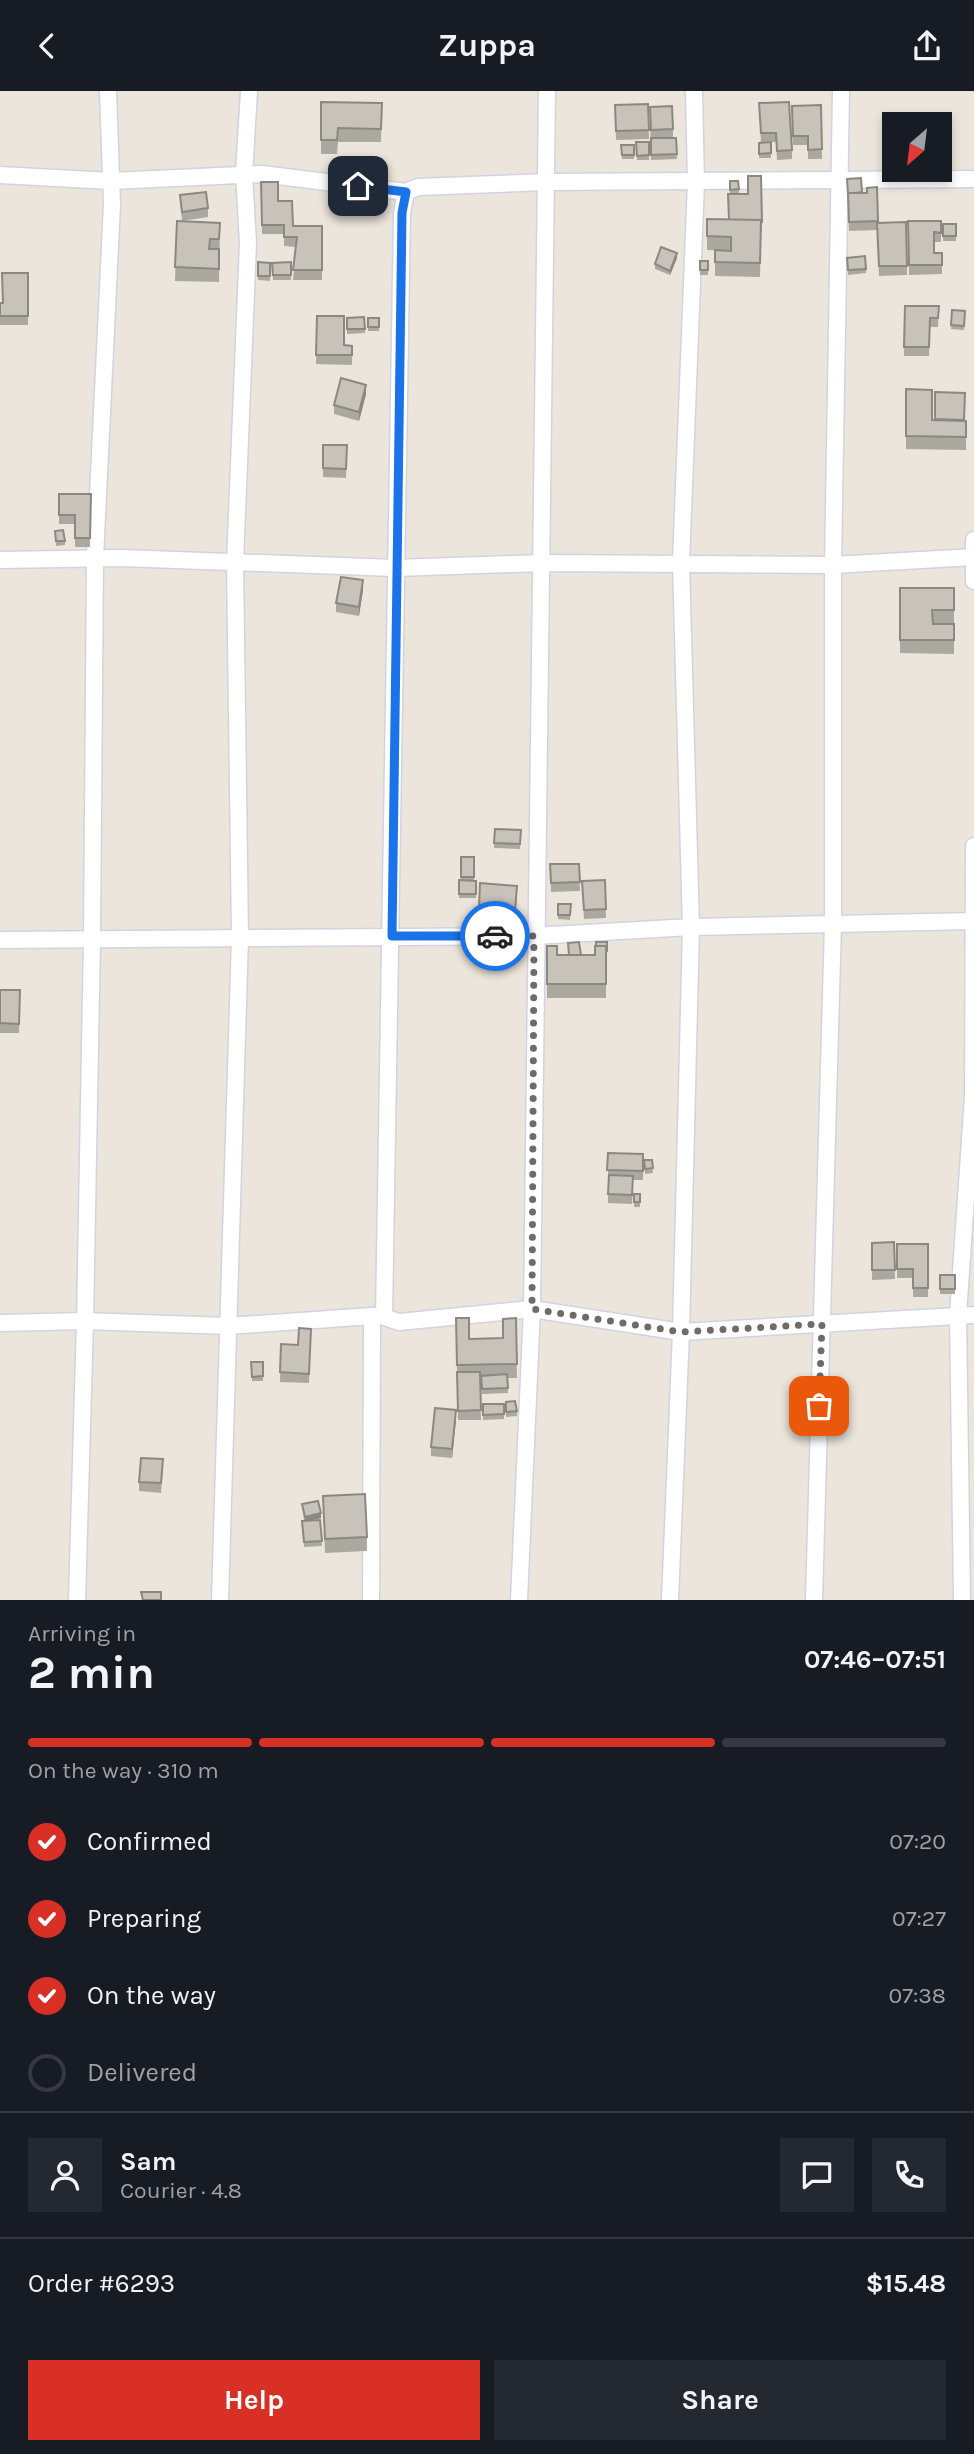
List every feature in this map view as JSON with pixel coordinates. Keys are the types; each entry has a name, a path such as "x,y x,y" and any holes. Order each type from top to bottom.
{"street":[{"path":"77,1600 92,939 95,558 111,181 108,91"},
{"path":"220,1600 240,937 235,562 248,243 244,174 249,91"},
{"path":"519,1600 532,1309 534,936 542,563 547,91"},
{"path":"670,1600 681,1332 691,927 681,562 696,182 694,91"},
{"path":"814,1600 833,924 833,565 841,91"},
{"path":"0,175 111,181 262,174 406,192 418,187 546,182 974,179"},
{"path":"371,1600 392,936 395,568 402,213 406,192"},
{"path":"0,560 95,558 395,568 681,562 833,565 974,551 974,581"},
{"path":"962,1600 966,1315 973,1096 974,846"},
{"path":"0,940 534,936 691,927 973,921"},
{"path":"0,1323 85,1321 228,1326 378,1316 399,1322 532,1309 681,1332 966,1315"}],"building":[{"path":"321,102 382,103 381,129 338,128 337,140 321,140"},
{"path":"789,102 792,150 777,151 776,133 761,133 759,103"},
{"path":"648,104 649,130 616,131 615,105"},
{"path":"821,105 822,149 808,150 808,136 793,136 792,106"},
{"path":"672,106 673,129 651,130 650,107"},
{"path":"651,138 676,138 677,154 651,155"},
{"path":"636,142 649,142 649,155 637,156"},
{"path":"771,142 771,153 759,154 759,143"},
{"path":"621,145 634,145 634,155 622,155"},
{"path":"748,176 761,176 762,222 729,220 728,194 748,194"},
{"path":"861,178 862,192 848,194 847,179"},
{"path":"730,181 738,181 739,189 730,190"},
{"path":"261,182 278,182 278,201 292,201 293,226 322,226 322,270 293,270 297,237 284,237 284,225 262,225"},
{"path":"877,187 878,221 849,222 848,193 867,193 867,188"},
{"path":"206,192 208,208 182,212 180,195"},
{"path":"707,219 761,220 760,263 715,262 715,250 731,251 731,237 707,236"},
{"path":"177,221 220,223 219,239 210,239 209,249 219,249 219,269 175,267"},
{"path":"908,221 941,221 941,233 934,232 934,253 942,253 942,265 909,265"},
{"path":"906,222 907,266 879,266 877,223"},
{"path":"943,224 956,224 956,236 943,236"},
{"path":"661,247 677,253 670,271 655,264"},
{"path":"865,256 866,269 848,270 847,258"},
{"path":"700,261 708,261 708,270 700,270"},
{"path":"258,262 270,263 270,276 258,276"},
{"path":"291,262 291,275 273,275 272,263"},
{"path":"2,273 28,273 28,316 0,316 0,303 3,303"},
{"path":"905,306 939,306 938,318 930,318 929,347 904,347"},
{"path":"952,310 965,311 964,326 951,325"},
{"path":"317,316 344,316 344,345 352,346 352,355 316,355"},
{"path":"364,317 365,329 347,329 347,318"},
{"path":"368,318 379,318 379,327 368,327"},
{"path":"341,378 366,385 359,412 334,405"},
{"path":"906,389 932,390 932,420 966,421 966,437 906,436"},
{"path":"935,392 965,393 964,420 935,419"},
{"path":"323,445 347,445 346,469 323,468"},
{"path":"59,494 91,494 90,538 75,538 75,515 59,515"},
{"path":"63,530 65,541 56,541 55,531"},
{"path":"341,577 363,580 359,607 336,603"},
{"path":"900,588 954,588 954,610 932,610 933,624 954,624 954,640 900,640"},
{"path":"495,829 521,830 520,844 494,843"},
{"path":"461,857 474,857 474,877 461,877"},
{"path":"550,864 579,864 580,882 551,883"},
{"path":"459,880 476,881 476,894 459,894"},
{"path":"605,880 606,909 584,910 582,881"},
{"path":"480,883 517,886 515,911 479,909"},
{"path":"558,904 571,904 570,915 558,915"},
{"path":"579,942 581,955 569,955 568,943"},
{"path":"596,942 607,942 607,951 606,946 596,946"},
{"path":"547,946 557,946 557,955 595,955 595,946 606,946 606,984 547,984"},
{"path":"0,990 20,990 19,1024 0,1023"},
{"path":"608,1153 643,1154 643,1171 607,1170"},
{"path":"644,1160 652,1160 653,1168 645,1169"},
{"path":"609,1175 633,1176 632,1195 608,1194"},
{"path":"634,1194 640,1194 640,1202 634,1202"},
{"path":"894,1242 895,1270 872,1270 872,1243"},
{"path":"897,1244 928,1244 928,1288 913,1288 913,1269 897,1269"},
{"path":"940,1275 955,1275 955,1289 940,1289"},
{"path":"456,1318 469,1318 469,1339 503,1338 503,1319 516,1318 517,1364 457,1365"},
{"path":"299,1328 311,1329 309,1374 280,1372 281,1344 298,1345"},
{"path":"251,1362 263,1362 263,1376 252,1377"},
{"path":"457,1372 480,1372 481,1410 458,1411"},
{"path":"507,1374 508,1388 482,1389 481,1376"},
{"path":"515,1401 517,1411 506,1412 506,1402"},
{"path":"483,1404 504,1404 504,1414 483,1415"},
{"path":"435,1408 456,1410 452,1449 431,1447"},
{"path":"141,1458 163,1459 161,1483 139,1482"},
{"path":"365,1494 367,1537 325,1539 323,1496"},
{"path":"318,1501 321,1513 305,1517 302,1504"},
{"path":"320,1520 322,1541 304,1542 302,1521"},
{"path":"141,1592 161,1592 161,1600 143,1600"}],"way so far":[{"path":"495,936 534,936 532,1309 681,1332 822,1324 819,1406"}],"route":[{"path":"358,186 406,192 402,213 396,486 392,936 495,936"}]}
